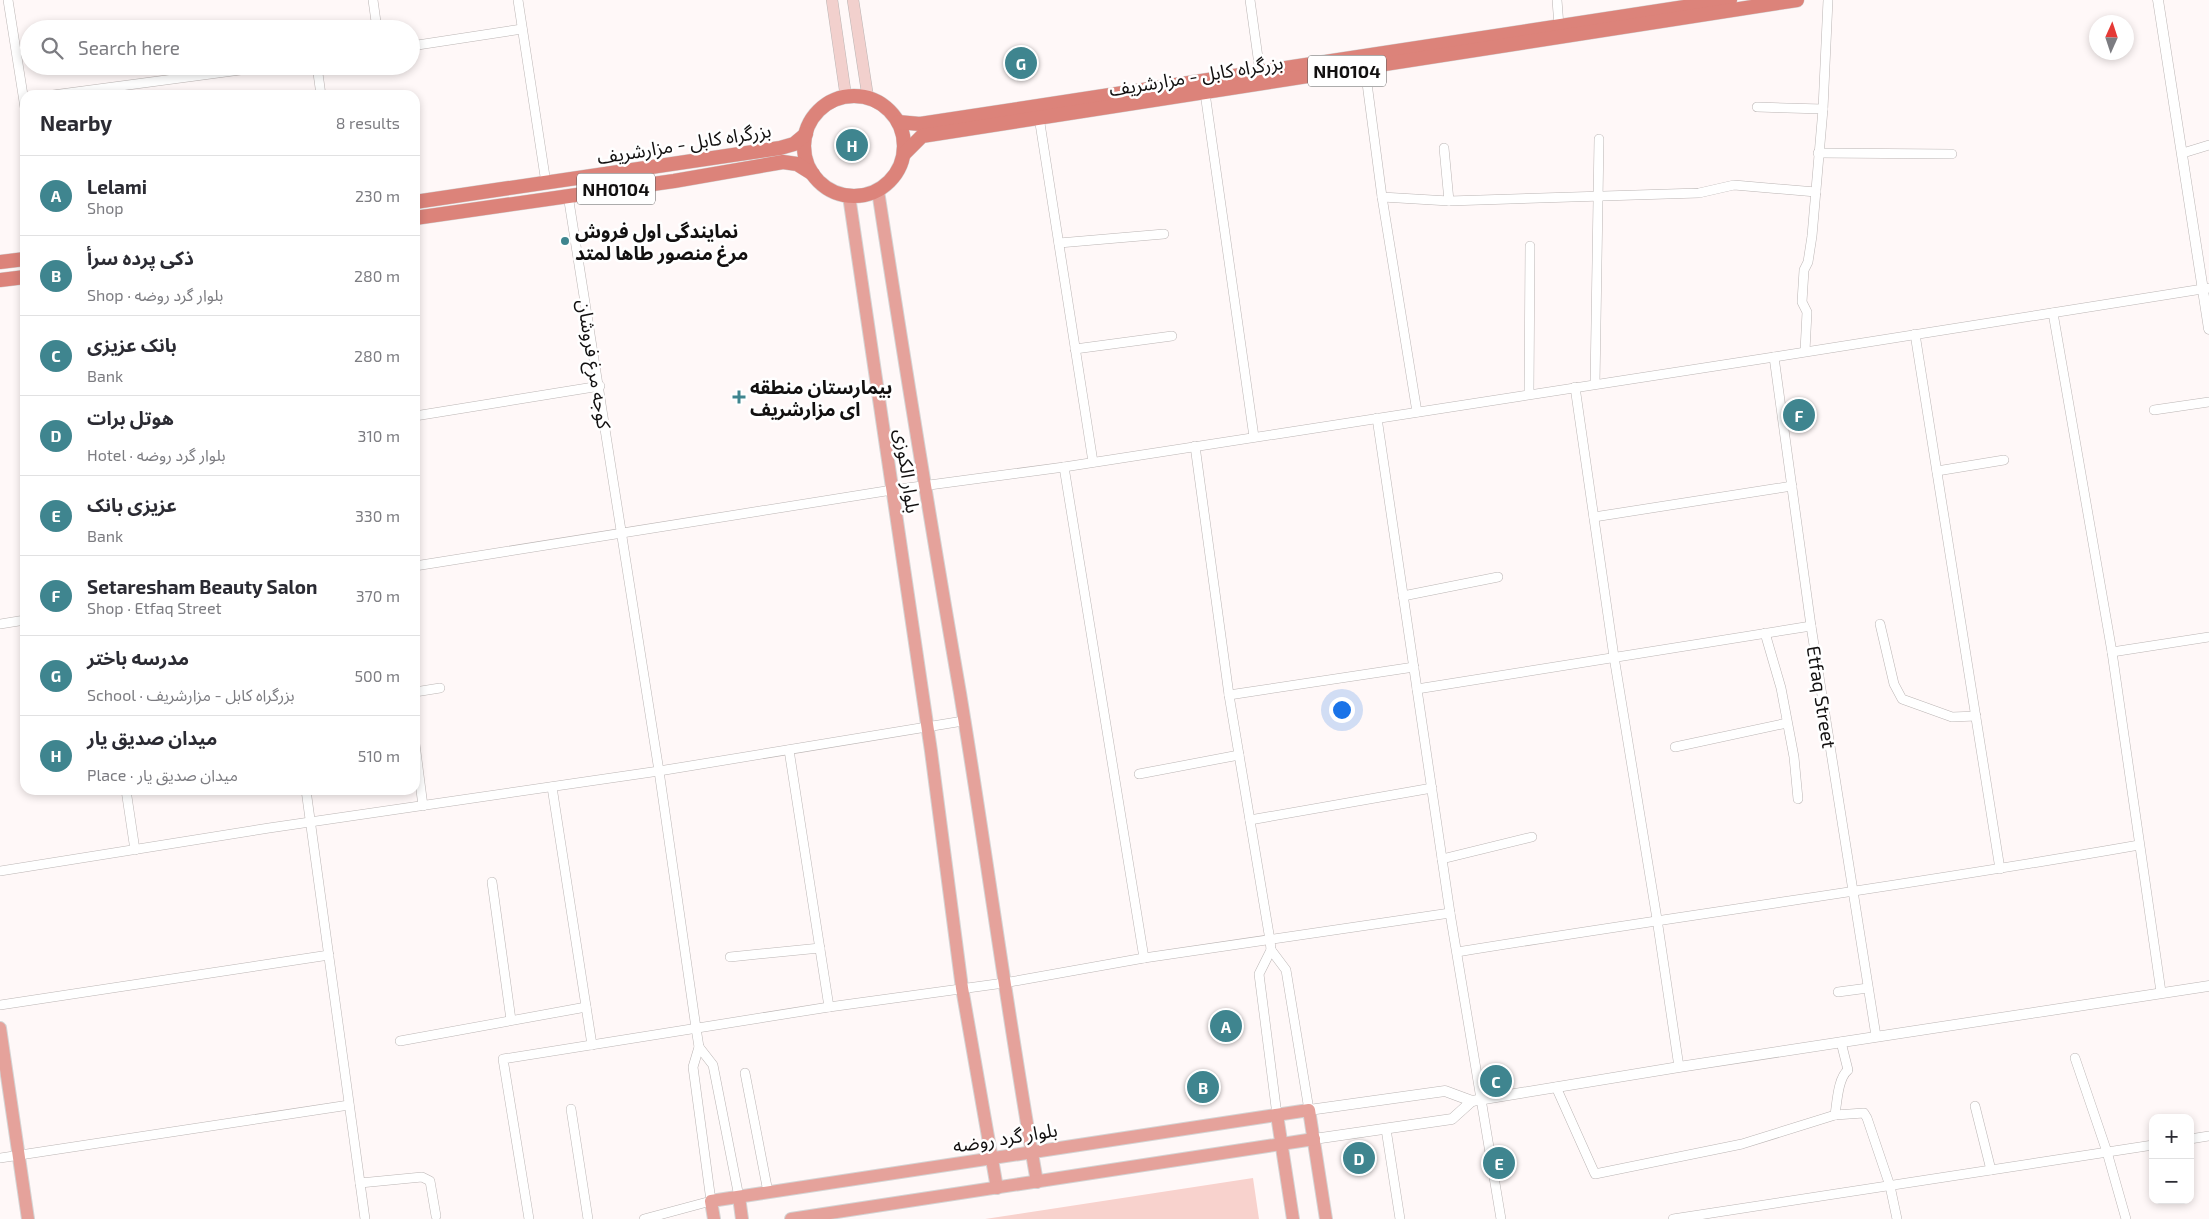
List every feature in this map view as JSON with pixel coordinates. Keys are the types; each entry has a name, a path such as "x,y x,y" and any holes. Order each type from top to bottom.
{"highway":[{"name":"بزرگراه کابل - مزارشریف","path":"898,122 920,124 1730,0"},
{"name":"بزرگراه کابل - مزارشریف","path":"904,154 922,136 1798,0"},
{"name":"NH0104","path":"898,122 889,111 868,98 846,97 832,102 820,110 811,121 806,134 805,155 813,174 822,185 835,193 849,196 864,195 878,191 899,169 904,154"},
{"path":"898,122 904,138 904,154"},
{"name":"بزرگراه کابل - مزارشریف","path":"420,201 780,148 794,144 806,134"},
{"name":"بزرگراه کابل - مزارشریف","path":"420,217 674,181 782,162 797,164 813,174"},
{"path":"0,262 20,260"},
{"path":"0,280 20,278"}],"main road":[{"path":"832,0 846,97"},
{"path":"853,0 868,98"},
{"name":"بلوار الکوزی","path":"878,191 923,486 967,742 1037,1182"},
{"name":"بلوار الکوزی","path":"849,196 931,751 962,988 997,1188"},
{"path":"0,1028 28,1219"},
{"path":"1309,1110 1326,1219"},
{"name":"بلوار گرد روضه","path":"711,1201 1309,1110"},
{"path":"1277,1115 1293,1219"},
{"path":"791,1219 1314,1139"},
{"path":"739,1197 742,1219"},
{"path":"711,1201 714,1219"}],"street":[{"path":"8,0 20,72"},
{"path":"373,0 376,20"},
{"path":"518,0 546,183"},
{"path":"1250,0 1260,72"},
{"path":"1557,0 1559,26"},
{"path":"1805,351 1807,312 1802,302 1804,270 1808,262 1812,236 1816,192 1823,108 1828,0"},
{"path":"2158,0 2206,288 2209,329"},
{"path":"420,45 522,29"},
{"path":"1365,68 1382,196 1417,412"},
{"path":"20,75 23,90"},
{"path":"91,90 203,75"},
{"path":"318,75 320,90"},
{"path":"1205,93 1254,437"},
{"path":"1757,107 1823,108"},
{"path":"1040,117 1093,462"},
{"path":"1595,384 1599,139"},
{"path":"2183,153 2209,145"},
{"path":"1444,148 1449,201"},
{"path":"1818,153 1952,154"},
{"path":"1382,196 1449,201 1699,193 1734,185 1816,192"},
{"name":"كوجه مرغ فروشان","path":"568,195 660,771 699,1047"},
{"path":"1059,243 1164,234"},
{"path":"1529,394 1530,246"},
{"path":"420,565 892,490 1064,467 2206,288"},
{"path":"2053,312 2112,652 2161,992"},
{"path":"1915,334 2000,869"},
{"path":"1075,349 1172,336"},
{"name":"Etfaq Street","path":"1774,357 1811,626 1876,1036"},
{"path":"420,415 600,386"},
{"path":"1575,387 1614,658 1657,919 1679,1067"},
{"path":"2154,410 2209,402"},
{"path":"1377,418 1457,952 1476,1100 1501,1219"},
{"path":"1195,446 1229,695 1270,940 1270,950 1259,974 1277,1115"},
{"path":"1937,471 2004,460"},
{"path":"1064,467 1144,958"},
{"path":"1594,517 1792,486"},
{"path":"1403,596 1498,577"},
{"path":"0,624 20,621"},
{"path":"1880,624 1894,684 1902,699 1952,717 1976,716"},
{"path":"1417,689 1811,626"},
{"path":"1764,633 1780,688 1794,757 1798,799"},
{"path":"2112,652 2209,637"},
{"path":"1229,695 1414,666"},
{"path":"420,691 440,688"},
{"path":"0,871 310,822 660,771 963,721"},
{"path":"1675,747 1787,723"},
{"path":"789,750 829,1007"},
{"path":"1140,774 1239,755"},
{"path":"420,783 423,806"},
{"path":"552,787 592,1044"},
{"path":"1250,820 1432,788"},
{"path":"127,795 135,850"},
{"path":"307,795 365,1219"},
{"path":"1442,859 1532,837"},
{"path":"1457,952 1657,919 2000,869 2139,845"},
{"path":"492,882 511,1020"},
{"path":"529,1219 503,1059 829,1007 1004,983 1144,958 1450,913"},
{"path":"730,957 820,948"},
{"path":"1270,950 1286,970 1309,1110 1445,1091 1476,1100 1876,1036 2209,986"},
{"path":"0,1006 329,955"},
{"path":"1838,992 1868,988"},
{"path":"400,1041 586,1007"},
{"path":"1835,1114 1841,1083 1848,1070 1840,1042"},
{"path":"699,1047 713,1065 739,1197"},
{"path":"644,1219 711,1201 694,1067 699,1047"},
{"path":"2075,1058 2107,1152 2126,1219"},
{"path":"744,1073 768,1192"},
{"path":"1556,1087 1595,1174 1742,1144 1835,1114 1864,1113 1890,1186 1897,1219"},
{"path":"1314,1139 1452,1119 1476,1100"},
{"path":"0,1158 350,1105"},
{"path":"1975,1106 1991,1170"},
{"path":"571,1109 588,1219"},
{"path":"1386,1129 1400,1219"},
{"path":"2194,1138 2209,1136"},
{"path":"1673,1219 2149,1146"},
{"path":"360,1183 427,1178 430,1181 436,1216"}],"shaded area":[{"path":"1253,1178 1259,1219 985,1219 1018,1214"}],"place":[{"name":"مدرسه باختر","path":"1021,63"},
{"name":"میدان صدیق یار","path":"852,145"},
{"name":"نمایندگی اول فروش مرغ منصور طاها لمتد","path":"565,241"},
{"name":"بیمارستان منطقه ای مزارشریف","path":"739,397"},
{"name":"Setaresham Beauty Salon","path":"1799,415"},
{"name":"Lelami","path":"1226,1026"},
{"name":"بانک عزیزی","path":"1496,1081"},
{"name":"ذکی پرده سرأ","path":"1203,1087"},
{"name":"هوتل برات","path":"1359,1158"},
{"name":"عزیزی بانک","path":"1499,1163"}]}
